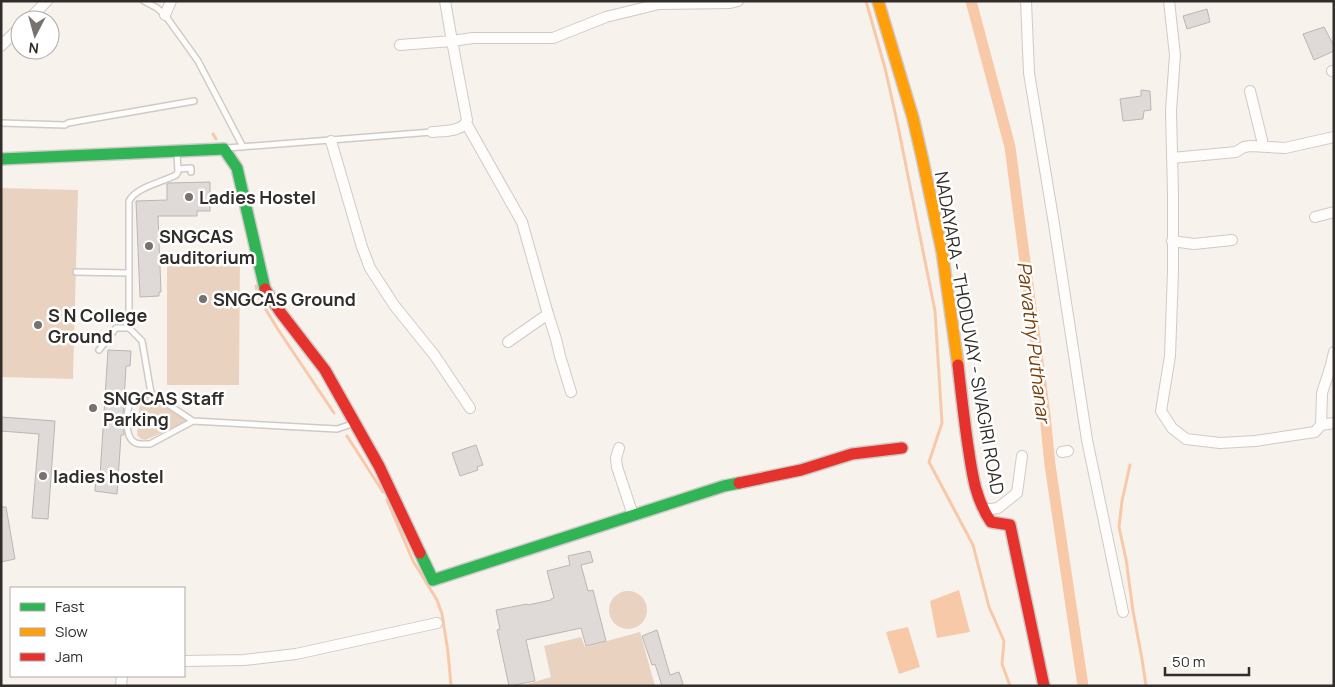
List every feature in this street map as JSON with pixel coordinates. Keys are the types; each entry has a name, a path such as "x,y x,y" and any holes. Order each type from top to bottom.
{"street":[{"path":"38,10 47,1"},
{"path":"165,15 171,1"},
{"path":"445,1 467,118 466,123 522,222 571,392"},
{"path":"400,44 481,38 553,38 606,17 659,4 730,3 738,1"},
{"name":"NADAYARA - THODUVAY - SIVAGIRI ROAD","path":"878,1 913,118 942,251 973,482 983,510 991,522 1010,525 1044,686"},
{"path":"1026,1 1029,73 1087,440 1123,612"},
{"path":"1169,1 1175,55 1170,111 1173,271 1170,356 1161,411 1172,428 1186,439 1220,443 1255,441 1315,432 1321,425 1323,389 1334,352"},
{"path":"1,46 10,37"},
{"path":"1250,91 1262,147"},
{"path":"432,132 460,128 466,123"},
{"path":"1172,158 1236,152 1251,146 1285,148 1334,137"},
{"path":"331,140 362,247 370,268 394,305 435,356 470,408"},
{"path":"1,159 224,149 237,168 264,287 281,313 325,370 379,466 433,580 724,486 801,470 852,454 902,448"},
{"path":"1315,217 1334,212"},
{"path":"1172,241 1194,244 1232,240"},
{"path":"508,342 548,314"},
{"path":"1323,389 1334,387"},
{"path":"1321,425 1334,423"},
{"path":"619,448 616,458 617,467 633,515"},
{"path":"983,510 998,508 1017,492 1022,456"},
{"path":"185,661 244,660 296,654 438,623"}],"lane":[{"path":"144,1 165,15 198,61 243,147"},
{"path":"1,123 65,125 194,102"},
{"path":"224,149 432,132"},
{"path":"177,151 178,169 176,175 137,191 129,200 129,328 142,342 151,393 193,420 337,429 355,424"},
{"path":"178,169 191,168 191,172"},
{"path":"76,272 129,273"},
{"path":"99,350 116,328 129,328"},
{"path":"151,393 138,397 130,404 127,427 130,438 134,442 150,444 193,420"}],"shaded area":[{"name":"S N College Ground","path":"1,188 78,190 73,379 1,377"},
{"name":"SNGCAS Ground","path":"167,253 240,254 239,385 167,385"},
{"path":"151,396 190,421 145,440 141,439 137,435 140,401"},
{"path":"959,590 970,632 937,638 930,601"},
{"path":"628,591 642,596 647,610 642,624 628,629 614,624 609,610 614,596"},
{"path":"908,627 920,667 899,674 886,632"},
{"path":"640,632 655,686 521,686 551,677 544,646 581,637 585,647"}],"building":[{"path":"1207,9 1210,22 1187,29 1183,16"},
{"path":"1324,27 1334,46 1334,51 1314,60 1303,34"},
{"path":"1141,90 1150,91 1151,110 1144,111 1143,119 1123,121 1120,99 1141,96"},
{"path":"210,182 210,211 197,211 197,216 158,216 161,292 159,292 159,296 140,297 136,201 167,200 167,184 169,183"},
{"path":"108,350 131,351 130,366 126,366 124,435 121,435 117,494 95,491 96,476 100,476"},
{"name":"ladies hostel","path":"1,417 55,421 48,519 32,518 39,434 1,431"},
{"path":"476,445 483,465 477,467 478,470 460,476 452,453"},
{"path":"1,507 6,507 15,559 1,562"},
{"path":"590,551 593,562 581,565 588,591 593,590 606,641 586,646 581,628 526,640 535,681 509,686 497,630 500,629 496,610 551,600 554,598 547,571 570,565 568,556"},
{"path":"657,630 670,675 679,672 683,684 678,686 662,686 655,664 652,665 642,636"}],"waterway":[{"path":"866,1 885,68 898,126 935,311 942,423 929,462 973,545 989,607 1004,641 1002,664 1010,686"},
{"name":"Parvathy Puthanar","path":"971,1 1010,147 1050,465 1083,686"},
{"path":"213,134 216,139"},
{"path":"256,286 259,298 277,328 334,413"},
{"path":"347,436 383,492"},
{"path":"1130,465 1122,501 1119,527 1126,559 1146,686"},
{"path":"387,500 413,561 437,600 442,614 451,686"}],"traffic: fast":[{"path":"1,159 224,149 237,168 265,289"},
{"path":"420,553 433,580 724,486 739,483"}],"traffic: slow":[{"path":"878,1 913,118 922,157 942,251 958,365"}],"traffic: jam":[{"path":"265,289 325,370 379,466 420,553"},
{"path":"958,365 975,485 981,504 991,522 1010,525 1044,686"},
{"path":"739,483 801,470 852,454 902,448"}],"place":[{"name":"Ladies Hostel","path":"189,197"},
{"name":"SNGCAS auditorium","path":"149,246"},
{"name":"SNGCAS Ground","path":"203,299"},
{"name":"S N College Ground","path":"38,325"},
{"name":"SNGCAS Staff Parking","path":"93,408"},
{"name":"ladies hostel","path":"43,476"}]}
